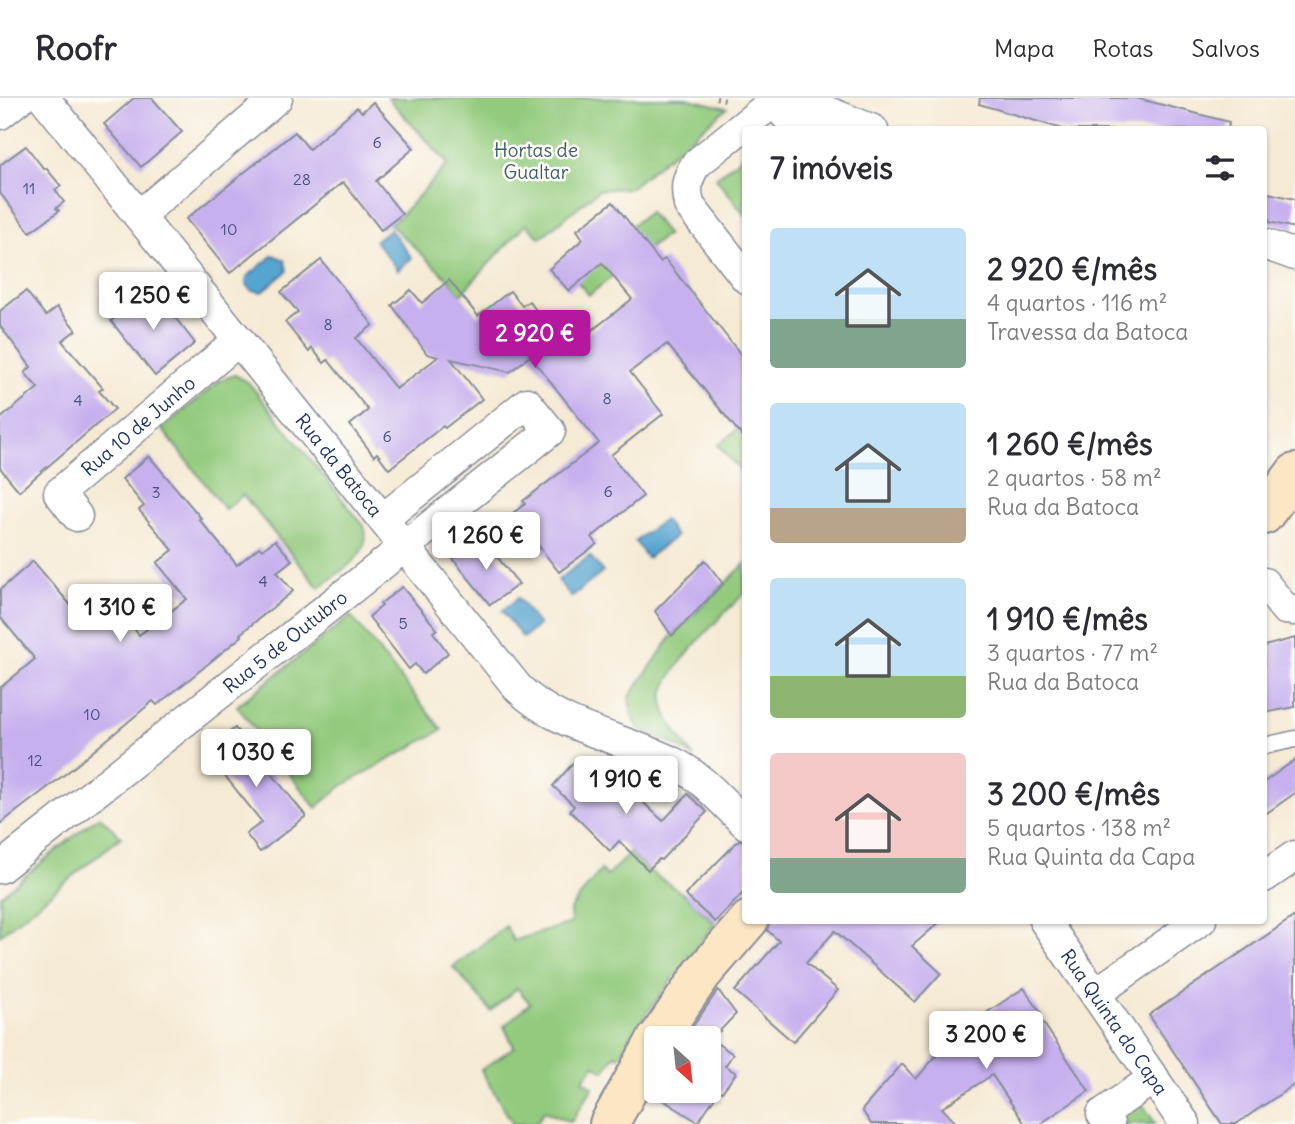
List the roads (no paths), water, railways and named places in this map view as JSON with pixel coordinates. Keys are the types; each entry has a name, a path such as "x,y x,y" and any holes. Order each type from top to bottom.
{"main road":[{"path":"1267,511 1295,472"},
{"path":"666,1026 702,974 746,924"},
{"path":"609,1124 644,1062"}],"street":[{"path":"0,114 20,98"},
{"name":"Rua da Batoca","path":"44,98 518,688 533,702 564,720 674,762 700,780 742,820"},
{"path":"139,216 277,98"},
{"path":"845,98 858,126"},
{"path":"742,126 775,99 803,102 855,126"},
{"path":"775,99 784,116 792,122 807,126"},
{"path":"742,126 696,164 688,177 686,191 689,205 742,273"},
{"path":"1267,244 1295,245"},
{"path":"1267,245 1295,255"},
{"name":"Rua 10 de Junho","path":"77,516 59,494 239,340"},
{"name":"Rua 5 de Outubro","path":"0,868 550,431 527,403 383,519"},
{"path":"1267,587 1285,609 1295,610"},
{"path":"1267,875 1295,856"},
{"name":"Rua Quinta do Capa","path":"1047,924 1185,1124"},
{"path":"1096,993 1195,924"},
{"path":"1109,1124 1102,1114 1154,1078"}],"lane":[{"path":"1267,745 1295,739"}],"water":[{"path":"390,229 412,258 398,270 375,241"},
{"path":"273,255 285,260 287,271 262,292 251,290 246,283 247,277"},
{"path":"664,520 676,536 647,558 635,541"},
{"path":"590,556 603,572 571,597 558,580"},
{"path":"518,598 539,625 523,638 502,611"}],"park label":[{"name":"Hortas de Gualtar","path":"536,161"}]}
